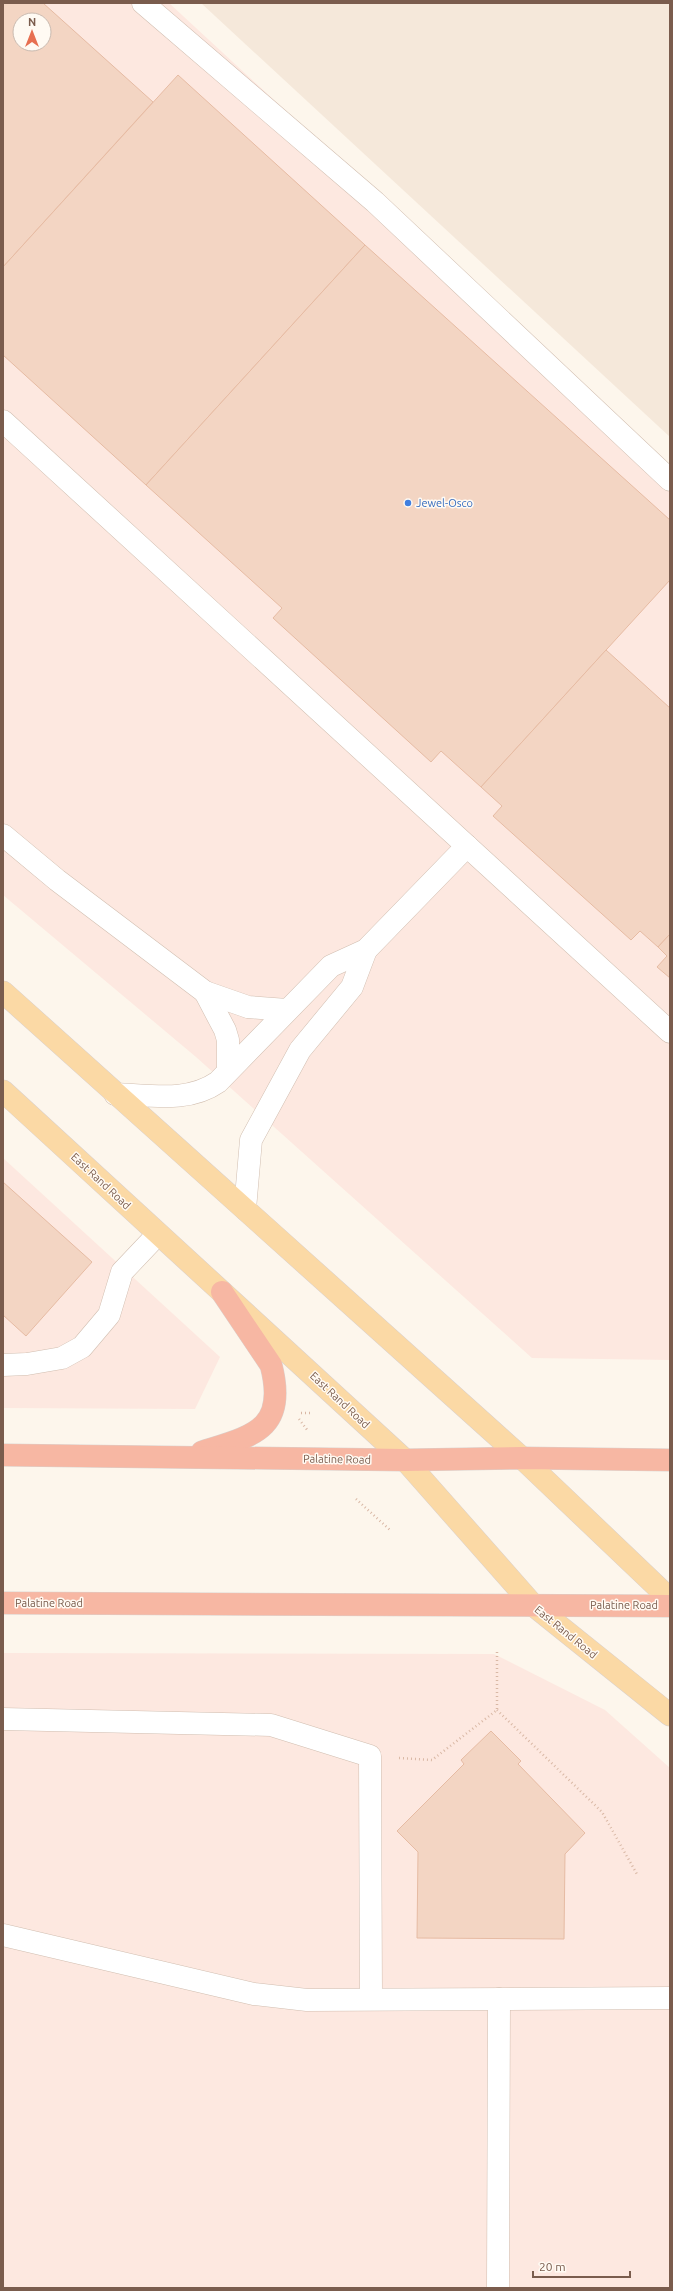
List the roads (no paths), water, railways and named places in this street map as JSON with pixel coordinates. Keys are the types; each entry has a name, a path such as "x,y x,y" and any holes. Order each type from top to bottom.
{"highway":[{"path":"182,1457 248,1437 267,1424 274,1407 276,1391 271,1365 222,1292"},
{"name":"Palatine Road","path":"3,1455 405,1460 522,1458 670,1460"},
{"name":"Palatine Road","path":"3,1603 670,1606"}],"main road":[{"path":"3,992 522,1458 670,1599"},
{"name":"East Rand Road","path":"3,1091 405,1460 533,1605 670,1715"}],"lane":[{"path":"143,3 375,202 670,480"},
{"path":"3,421 670,1032"},
{"path":"3,835 57,880 204,992 248,1007 287,1010"},
{"path":"115,1094 192,1095 206,1090 218,1082 228,1070 332,966 366,950 467,846"},
{"path":"245,1209 251,1140 300,1050 352,987 366,950"},
{"path":"204,992 225,1030 228,1040 228,1070"},
{"path":"3,1365 27,1364 62,1358 82,1348 109,1315 122,1272 158,1234"},
{"path":"3,1719 271,1725 370,1756 371,1999"},
{"path":"3,1935 254,1994 306,2000 670,1998"},
{"path":"498,2288 499,1999"}],"place":[{"name":"Jewel-Osco","path":"408,503"}]}
